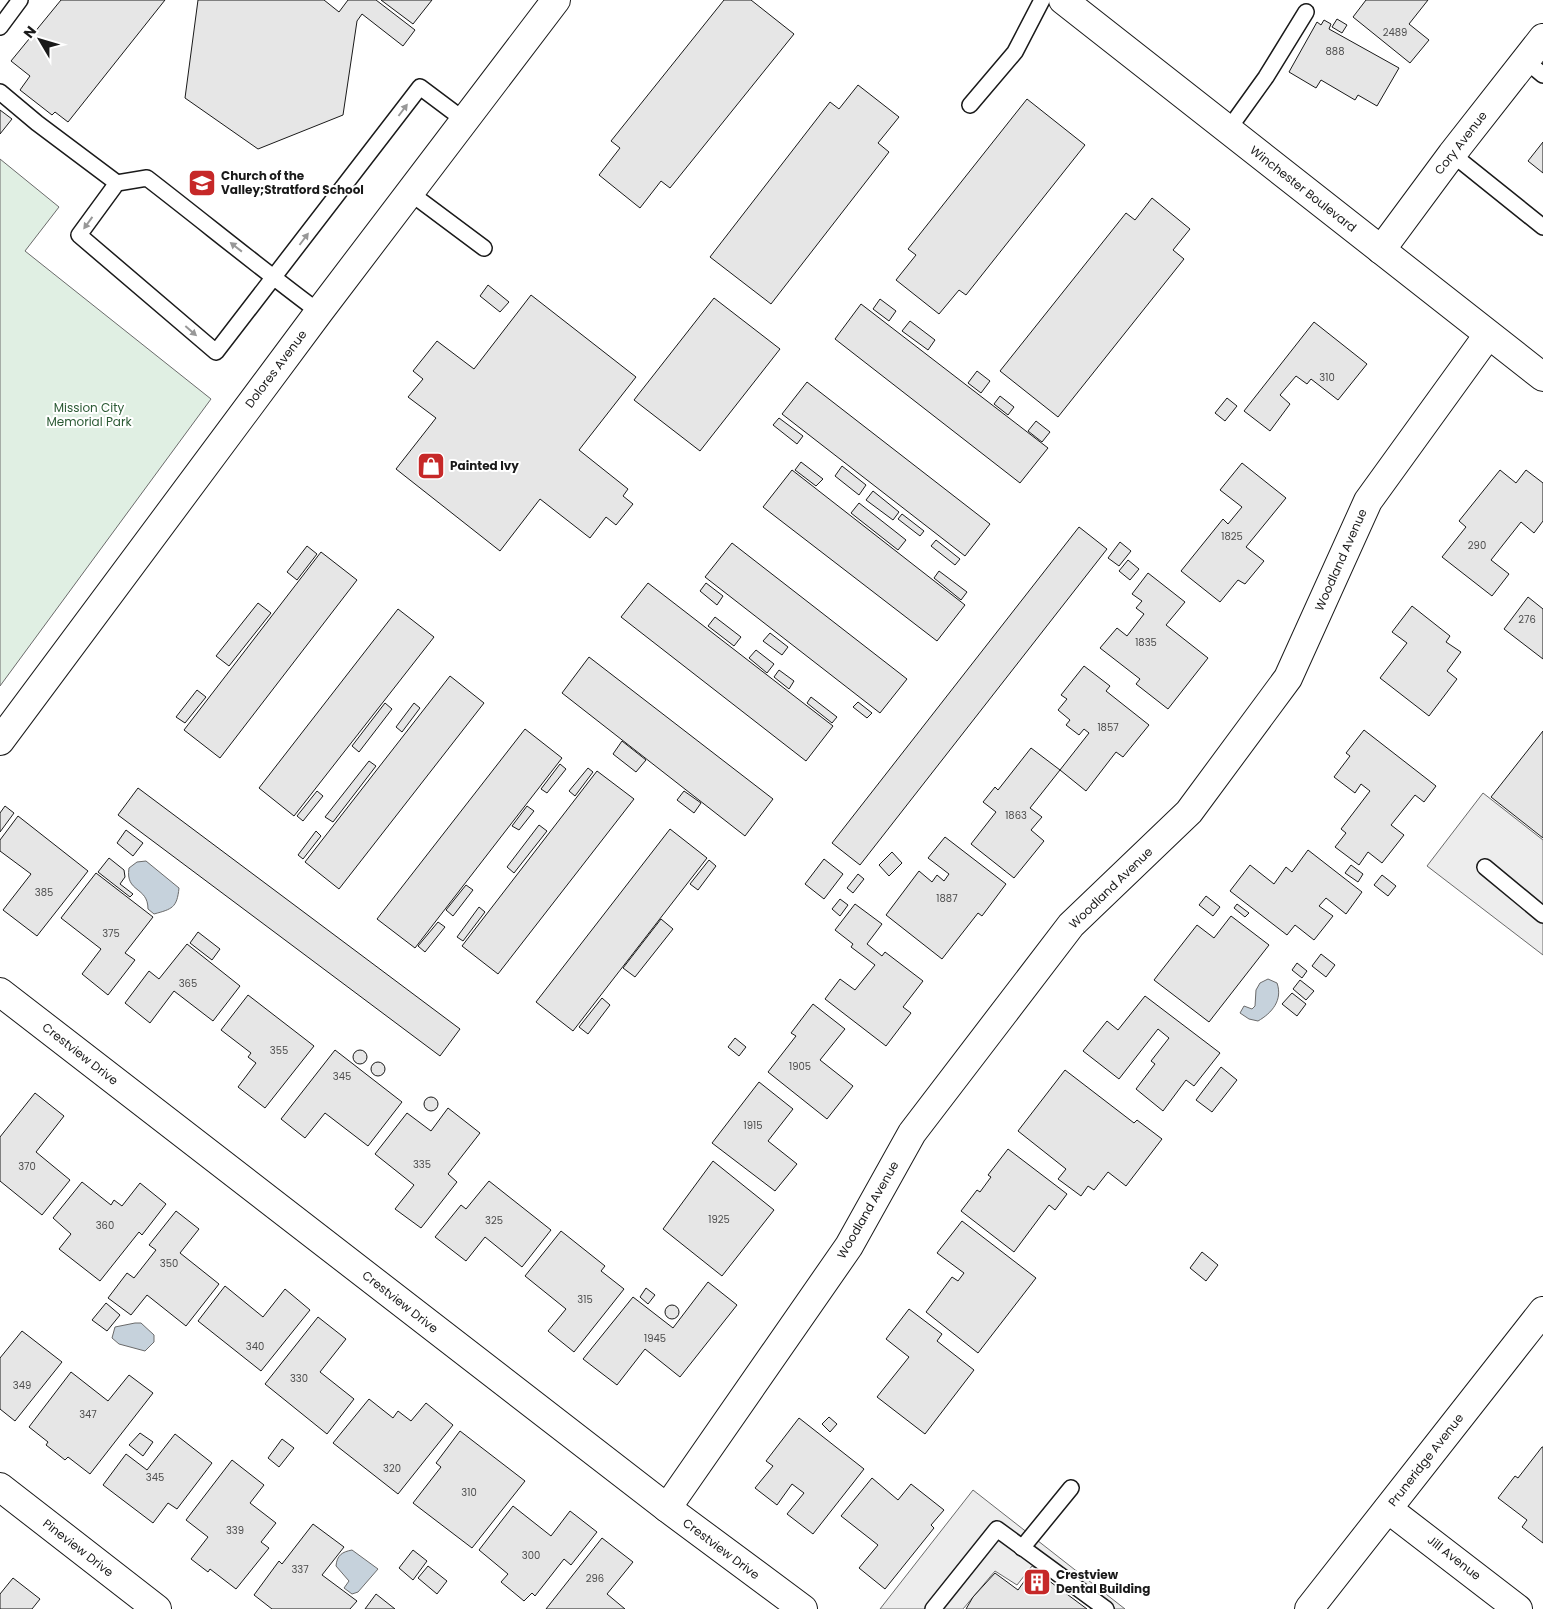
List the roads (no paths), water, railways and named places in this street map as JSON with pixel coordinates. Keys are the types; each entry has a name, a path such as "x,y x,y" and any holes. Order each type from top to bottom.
{"street":[{"name":"Dolores Avenue","path":"0,741 318,312 556,0"},
{"name":"Winchester Boulevard","path":"1062,0 1543,377"},
{"name":"Cory Avenue","path":"1381,250 1452,154 1534,67 1543,38"},
{"name":"Woodland Avenue","path":"667,1508 849,1246 912,1133 1071,925 1189,812 1288,678 1368,501 1488,335"},
{"name":"Crestview Drive","path":"0,992 667,1508 803,1609"},
{"name":"Pruneridge Avenue","path":"1309,1609 1543,1311"},
{"name":"Pineview Drive","path":"0,1487 156,1609"},
{"name":"Jill Avenue","path":"1388,1509 1518,1609"}],"lane":[{"path":"0,28 20,0"},
{"path":"970,105 1015,52 1042,0"},
{"path":"1228,130 1266,77 1306,12"},
{"path":"318,312 274,277 147,178 116,183 79,235 216,352 274,277 420,87 464,120"},
{"path":"0,92 37,124 116,183"},
{"path":"1452,154 1543,228"},
{"path":"409,192 484,248"},
{"path":"1485,867 1543,915"},
{"path":"1022,1548 1071,1488"},
{"path":"933,1609 997,1529 1106,1609"}],"place":[{"name":"Church of the Valley;Stratford School","path":"202,183"},
{"name":"Painted Ivy","path":"431,466"},
{"name":"Crestview Dental Building","path":"1037,1582"}],"park label":[{"name":"Mission City Memorial Park","path":"89,415"}]}
